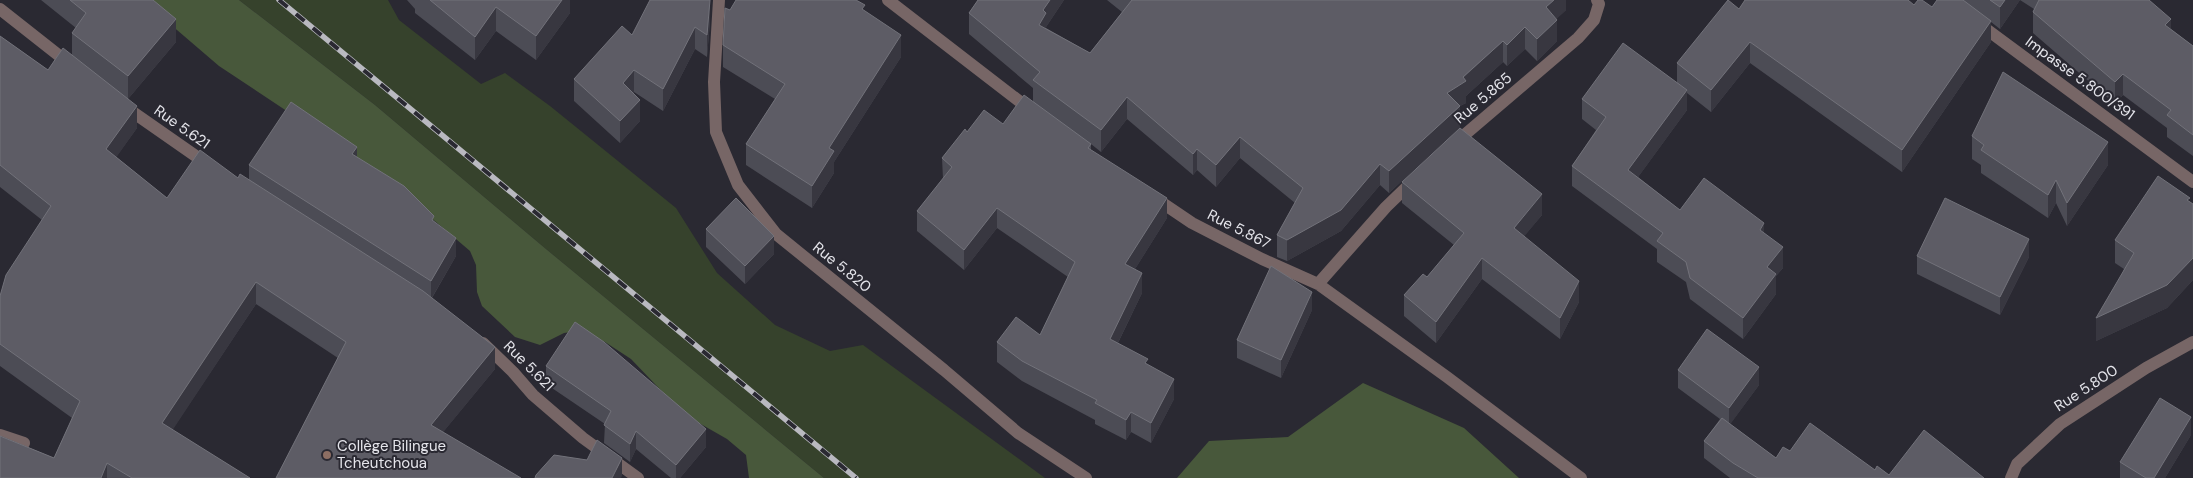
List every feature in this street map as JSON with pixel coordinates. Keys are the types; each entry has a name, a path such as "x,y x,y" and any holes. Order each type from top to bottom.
{"street":[{"name":"Rue 5.820","path":"719,0 714,82 716,132 738,185 776,234 944,370 1018,433 1086,478"},
{"path":"888,0 1039,116"},
{"name":"Rue 5.865","path":"1447,150 1578,38 1594,20 1599,4 1597,0"},
{"path":"0,10 77,70"},
{"name":"Impasse 5.800/391","path":"1970,16 2193,182"},
{"name":"Rue 5.621","path":"116,100 220,173"},
{"path":"1318,284 1386,207 1426,168"},
{"name":"Rue 5.867","path":"1138,186 1192,223 1262,259 1318,284 1447,377 1581,478"},
{"name":"Rue 5.621","path":"474,337 482,342 513,372 540,401 583,438 638,478"},
{"name":"Rue 5.800","path":"2011,478 2017,464 2060,424 2146,368 2193,342"},
{"path":"0,435 24,443"}],"green space":[{"path":"142,0 239,0 375,105 824,478 749,478 746,455 727,439 699,423 675,405 631,359 605,342 578,331 564,333 540,345 515,337 482,306 477,292 476,265 470,251 409,199 341,147 219,66"},
{"path":"239,0 388,0 399,20 481,84 505,73 550,106 676,208 717,273 775,325 830,351 863,345 1045,478 824,478 375,105"},
{"path":"1363,383 1464,428 1519,478 1177,478 1209,441 1288,437"}],"building":[{"path":"70,0 153,0 176,19 128,76 72,33 86,13"},
{"path":"430,0 562,0 536,36 496,7 475,37"},
{"path":"650,0 710,0 707,35 695,27 663,89 634,70 623,83 640,100 620,121 574,79 622,26 632,35"},
{"path":"736,0 856,0 865,5 862,9 901,35 829,148 834,151 812,186 746,144 785,84 723,45 725,8 730,10"},
{"path":"978,0 1050,0 1043,10 1046,13 1039,25 1090,53 1132,0 1554,0 1546,7 1557,20 1537,39 1525,27 1507,45 1503,41 1463,77 1466,81 1447,93 1460,106 1389,171 1380,164 1341,210 1287,240 1277,235 1303,188 1240,137 1216,165 1197,149 1193,154 1127,97 1101,130 1033,80 1040,72 969,13"},
{"path":"1728,0 1739,9 1745,0 1908,0 1914,5 1918,0 1922,0 1932,7 1937,0 1963,0 1991,21 1902,150 1750,42 1711,90 1677,63"},
{"path":"1990,0 2005,0 2000,7"},
{"path":"2039,0 2149,0 2171,19 2165,25 2193,46 2193,135 2167,115 2171,110 2123,74 2115,82 2033,12"},
{"path":"0,36 48,70 63,48 137,106 106,149 167,198 200,150 238,178 240,174 423,291 495,347 431,425 521,478 276,478 346,342 256,282 162,423 250,478 132,478 107,463 101,478 0,478 0,436 54,458 80,401 0,344 0,296 6,275 51,206 0,165"},
{"path":"1623,43 1687,90 1628,170 1680,210 1704,178 1764,223 1760,230 1783,247 1767,267 1776,274 1743,318 1690,278 1686,262 1657,241 1663,233 1572,166 1606,117 1582,99"},
{"path":"2003,72 2108,142 2067,203 2056,180 2048,195 1981,150 1984,145 1972,136"},
{"path":"1024,95 1091,144 1088,148 1167,198 1125,264 1142,273 1110,339 1148,359 1145,363 1174,379 1151,423 1131,412 1126,420 1095,403 1097,400 1022,361 997,342 1016,317 1040,335 1075,262 997,208 964,250 917,211 952,167 942,158 965,129 967,132 984,110 1003,124"},
{"path":"291,102 357,147 352,154 404,186 434,216 432,220 456,238 431,281 249,165"},
{"path":"1460,128 1542,194 1514,228 1579,281 1560,318 1482,258 1436,322 1404,295 1423,274 1427,277 1464,233 1402,182"},
{"path":"2158,176 2190,198 2187,200 2193,204 2193,258 2167,285 2096,318 2134,253 2115,240"},
{"path":"736,198 774,236 745,266 706,229"},
{"path":"1945,198 2029,239 2000,297 1917,256"},
{"path":"1271,266 1312,292 1281,360 1237,340"},
{"path":"575,322 604,342 706,429 676,465 636,431 630,444 604,425 611,411 546,366"},
{"path":"1707,329 1759,367 1729,408 1678,370"},
{"path":"2160,398 2191,417 2154,478 2146,478 2120,462"},
{"path":"1722,418 1776,458 1783,447 1790,451 1810,423 1875,470 1877,466 1889,475 1924,430 1984,478 1758,478 1733,463 1704,441"},
{"path":"597,440 622,458 612,478 535,478 554,455 587,460"}],"railway":[{"path":"279,0 856,478"}],"place":[{"name":"Collège Bilingue Tcheutchoua","path":"327,455"}]}
